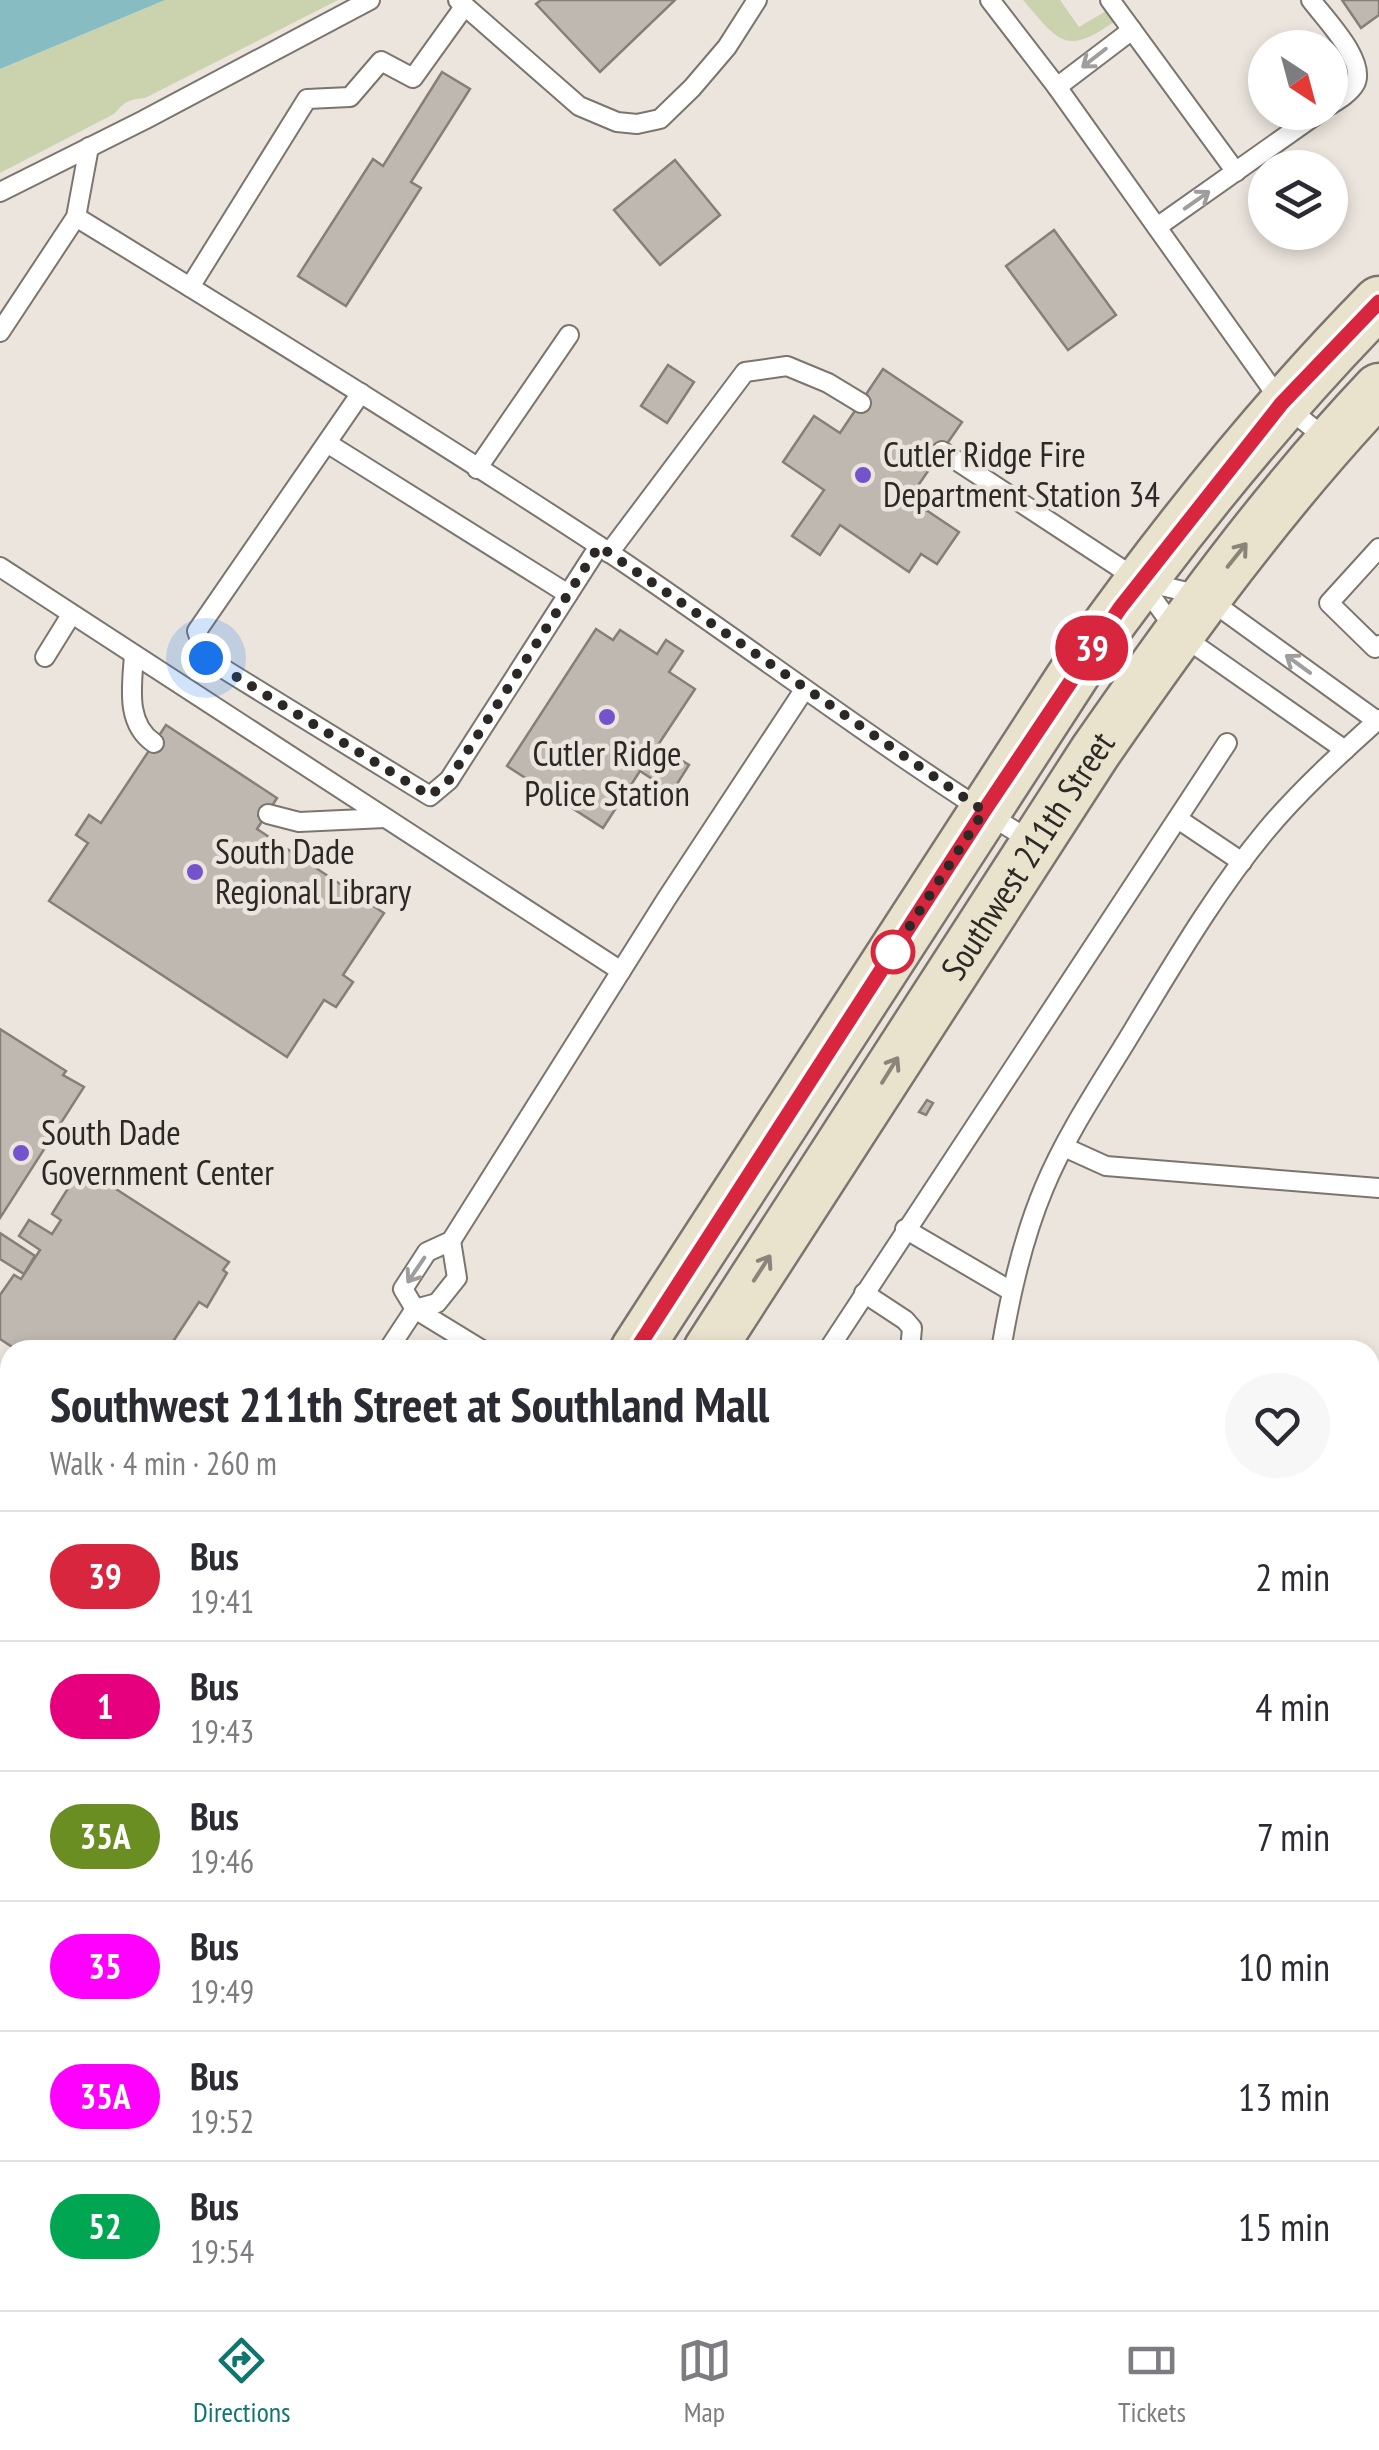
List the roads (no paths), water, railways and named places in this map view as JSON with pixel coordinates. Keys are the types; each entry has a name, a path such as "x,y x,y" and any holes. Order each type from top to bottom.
{"main road":[{"name":"Southwest 211th Street","path":"642,1340 984,811 1140,581 1282,403 1379,302"},
{"name":"Southwest 211th Street","path":"715,1340 1036,844 1191,615 1331,442 1379,389"}],"lane":[{"path":"0,192 370,0"},
{"path":"190,287 307,98 350,98 381,61 413,78 461,4 580,106 617,122 638,124 660,119 692,88 727,47 757,0"},
{"path":"990,0 1057,87 1282,403 1331,442"},
{"path":"1110,0 1236,172"},
{"path":"1312,0 1334,30"},
{"path":"1057,87 1132,30"},
{"path":"1348,50 1358,71 1348,93"},
{"path":"1158,227 1295,130"},
{"path":"0,332 76,217 89,146"},
{"path":"76,217 604,549 804,690 1036,844"},
{"path":"477,468 569,335"},
{"path":"361,393 197,631 206,658 430,796 449,780 568,594 746,372 787,366 828,383 860,403"},
{"path":"327,442 568,594"},
{"path":"942,451 1191,615 1378,720 1301,792 1242,862 1152,1001 1064,1147 1027,1233 1003,1340"},
{"path":"1379,548 1329,604 1375,648 1379,645"},
{"path":"0,567 621,972"},
{"path":"1140,581 1191,615 1345,750"},
{"path":"45,657 71,614"},
{"path":"134,655 131,709 146,738 154,744"},
{"path":"466,1340 415,1309 403,1289 427,1252 451,1241 804,690"},
{"path":"834,1340 1227,743"},
{"path":"268,814 299,822 385,818"},
{"path":"1178,818 1242,862"},
{"path":"1064,1147 1106,1166 1379,1188"},
{"path":"905,1229 1011,1291"},
{"path":"398,1340 415,1309 437,1303 457,1278 451,1241"},
{"path":"864,1293 905,1320 912,1328 911,1340"}],"water":[{"path":"0,0 165,0 0,69"}],"place":[{"name":"Cutler Ridge Fire Department Station 34","path":"863,475"},
{"name":"Cutler Ridge Police Station","path":"607,717"},
{"name":"South Dade Regional Library","path":"195,872"},
{"name":"South Dade Government Center","path":"21,1153"}]}
